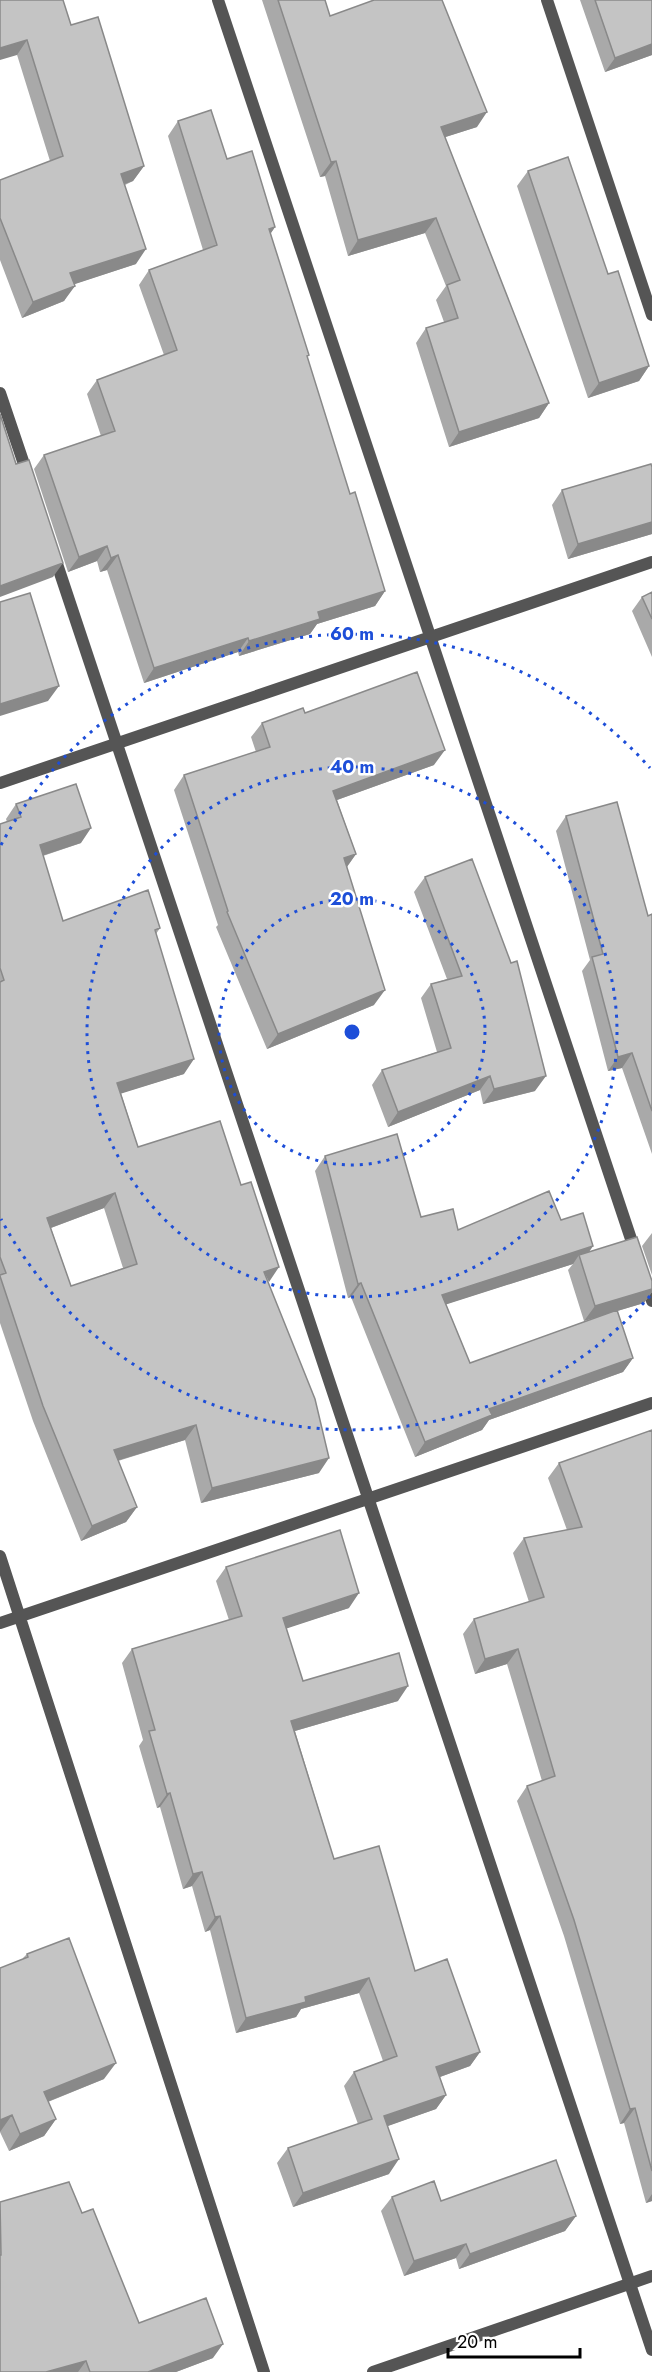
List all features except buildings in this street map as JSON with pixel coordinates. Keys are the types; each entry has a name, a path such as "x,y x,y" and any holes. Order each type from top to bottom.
{"street":[{"path":"219,0 652,1301"},
{"path":"547,0 652,315"},
{"path":"0,393 30,484"},
{"path":"49,540 652,2350"},
{"path":"0,783 652,562"},
{"path":"0,1623 652,1403"},
{"path":"0,1556 264,2372"},
{"path":"373,2372 652,2276"}]}
